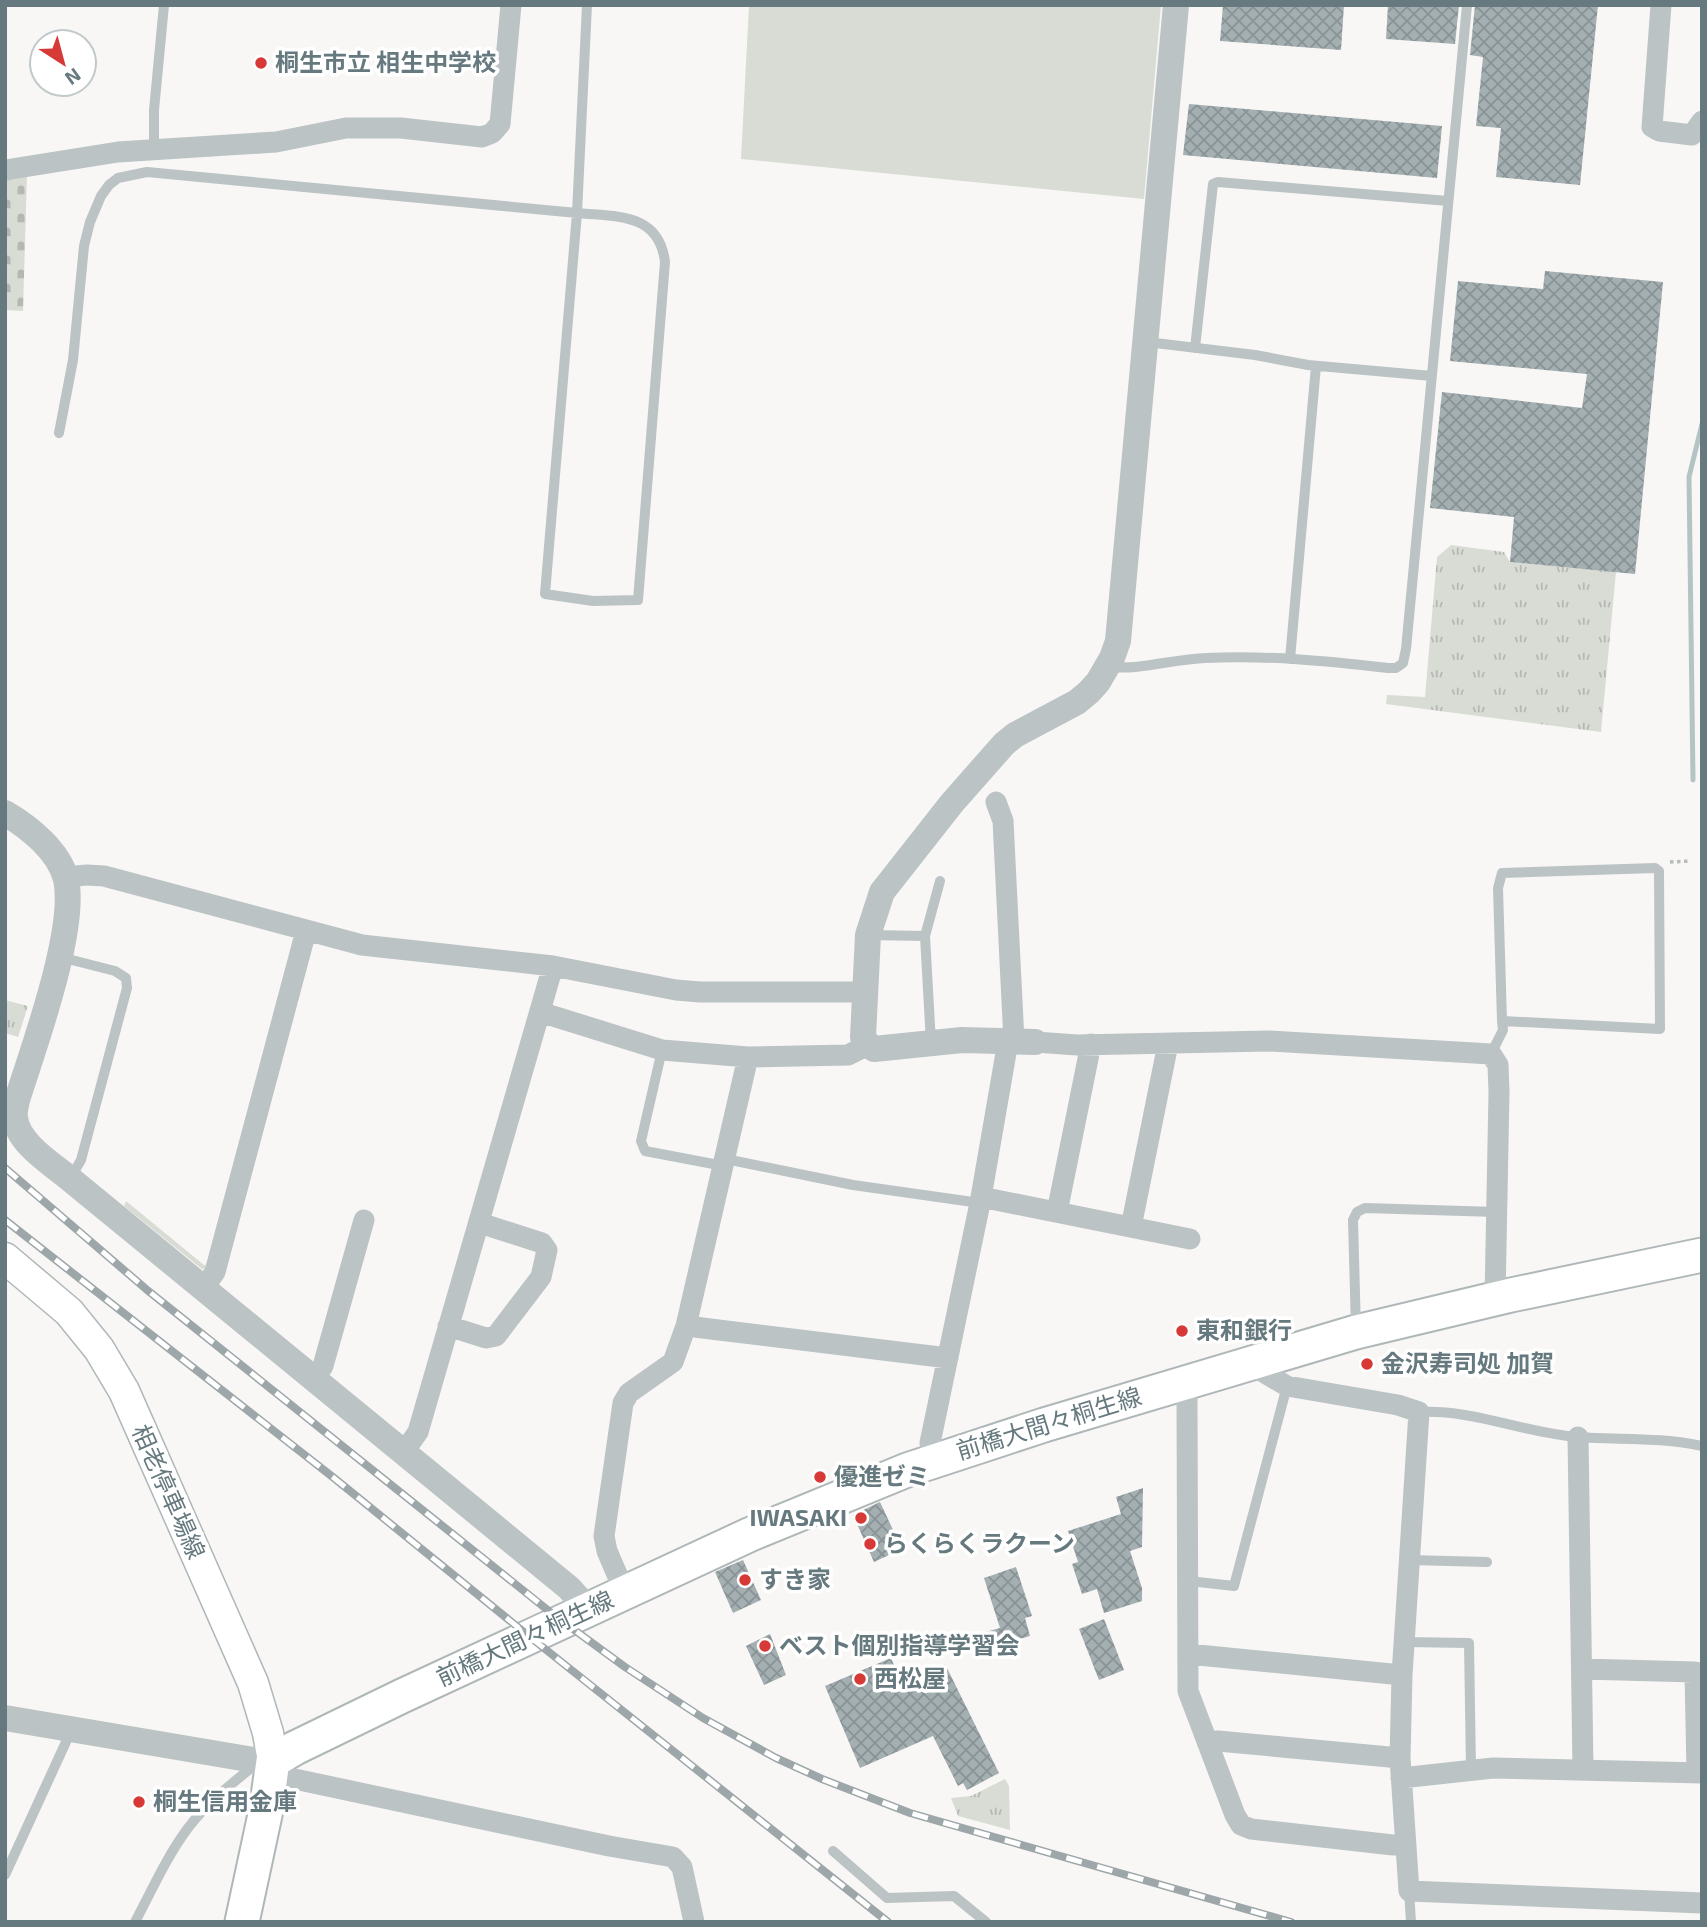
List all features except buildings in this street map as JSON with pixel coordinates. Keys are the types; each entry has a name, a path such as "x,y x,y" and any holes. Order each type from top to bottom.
{"main road":[{"name":"前橋大間々桐生線","path":"267,1761 768,1527 934,1460 1356,1332 1702,1255"},
{"name":"相老停車場線","path":"5,1258 48,1293 81,1326 100,1349 124,1391 253,1684 268,1733 267,1761"},
{"path":"242,1922 266,1810 267,1761"}],"street":[{"path":"5,170 118,152 276,142 346,128 401,128 481,137 492,133 500,124 511,5"},
{"path":"1176,5 1118,641 1098,681 1077,702 1015,735 1004,744 951,803 882,892 868,935 863,1037 874,1049 930,1043 1018,1041 1091,1044 1269,1041 1490,1054 1498,1065 1495,1299"},
{"path":"1661,5 1651,127 1659,131 1692,135 1702,121"},
{"path":"996,802 1003,821 1018,1041"},
{"path":"5,813 33,833 49,849 65,877 66,913 59,957 17,1100 15,1118 19,1132 31,1146 70,1179 569,1588 586,1612"},
{"path":"65,877 104,876 362,945 553,966 605,974 676,990 864,992"},
{"path":"203,1289 215,1272 306,931"},
{"path":"403,1453 416,1437 553,966"},
{"path":"540,1012 663,1050 748,1057 848,1055 868,1045"},
{"path":"934,1460 930,1443 980,1200 1006,1052 1018,1041"},
{"path":"1057,1212 1091,1044"},
{"path":"1131,1227 1168,1044"},
{"path":"625,1593 610,1560 604,1536 623,1403 629,1393 673,1362 686,1326 748,1057"},
{"path":"980,1200 1057,1212 1190,1239"},
{"path":"313,1380 323,1366 364,1220"},
{"path":"448,1326 486,1338 496,1336 541,1277 544,1268 547,1251 542,1243 480,1223"},
{"path":"686,1326 948,1358"},
{"path":"1258,1361 1263,1372 1287,1386 1398,1405 1419,1412 1402,1675 1400,1768 1409,1891 1702,1903"},
{"path":"1183,1383 1187,1400 1188,1690 1235,1815 1241,1825 1251,1829 1393,1845 1405,1844"},
{"path":"1577,1437 1583,1769"},
{"path":"1188,1654 1402,1675"},
{"path":"1207,1742 1218,1741 1400,1768 1699,1773 1698,1672 1582,1669"},
{"path":"5,1718 267,1761 290,1778 673,1857 682,1867 694,1922"}],"lane":[{"path":"154,150 154,110 164,5"},
{"path":"59,433 73,360 84,246 101,196 118,178 147,172 577,212 628,218 646,224 655,233 663,246 664,262 638,600 593,601 545,594 577,212 587,5"},
{"path":"1107,667 1137,667 1189,658 1240,656 1388,668 1396,668 1403,663 1467,5"},
{"path":"1195,348 1213,184 1218,182 1448,201"},
{"path":"1145,342 1255,355 1316,366 1432,376"},
{"path":"1290,659 1316,366"},
{"path":"1490,1054 1503,1030 1502,1021 1498,888 1502,873 1655,868 1659,871 1660,1029 1502,1021"},
{"path":"930,1043 925,936 940,881"},
{"path":"868,935 925,936"},
{"path":"59,957 115,971 127,978 127,988 81,1160 70,1179"},
{"path":"663,1050 641,1142 645,1152 725,1162 853,1185 980,1200"},
{"path":"1356,1332 1353,1220 1357,1212 1365,1208 1496,1212"},
{"path":"1189,1581 1234,1586 1287,1386"},
{"path":"1419,1412 1436,1411 1481,1418 1577,1437 1626,1437 1702,1446"},
{"path":"1410,1560 1487,1562"},
{"path":"1404,1642 1469,1643 1471,1769"},
{"path":"5,1875 71,1730"},
{"path":"135,1922 189,1827 225,1788 267,1761"},
{"path":"833,1851 887,1898 954,1896 986,1922"},
{"path":"1409,1891 1411,1922"}],"green space":[{"path":"749,5 1161,5 1144,199 741,159"},
{"path":"27,175 23,311 5,310 5,178"},
{"path":"1451,545 1504,552 1510,562 1616,572 1601,732 1386,704 1387,695 1425,697 1437,557"},
{"path":"5,1000 28,1006 18,1037 5,1033"},
{"path":"126,1201 208,1266 207,1268 202,1269 124,1206"},
{"path":"1005,1779 1009,1786 1010,1830 958,1816 951,1798 971,1796"}],"waterway":[{"path":"1693,780 1689,477 1702,424"}],"railway":[{"path":"5,1168 146,1289 554,1615 625,1667 703,1718 776,1758 910,1813 1291,1922"},
{"path":"5,1220 334,1478 888,1922"}],"place":[{"name":"桐生市立 相生中学校","path":"261,63"},
{"name":"東和銀行","path":"1182,1331"},
{"name":"金沢寿司処 加賀","path":"1367,1364"},
{"name":"優進ゼミ","path":"820,1477"},
{"name":"IWASAKI","path":"861,1518"},
{"name":"らくらくラクーン","path":"870,1544"},
{"name":"すき家","path":"745,1580"},
{"name":"ベスト個別指導学習会","path":"765,1646"},
{"name":"西松屋","path":"860,1679"},
{"name":"桐生信用金庫","path":"139,1802"}]}
